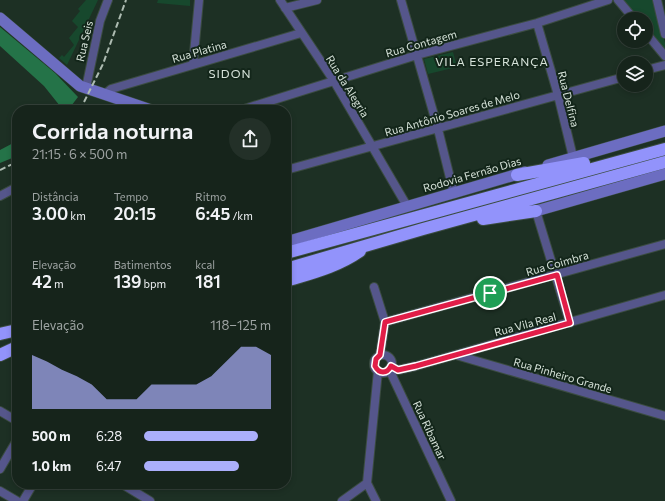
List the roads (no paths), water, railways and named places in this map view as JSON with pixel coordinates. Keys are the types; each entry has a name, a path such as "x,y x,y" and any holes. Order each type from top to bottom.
{"highway":[{"path":"517,175 548,171 665,144"},
{"path":"291,252 665,149"},
{"path":"291,268 423,229 665,162"},
{"path":"423,229 536,211"},
{"path":"291,280 330,268 347,260 370,245"},
{"path":"0,333 12,330"},
{"path":"0,350 12,347"},
{"path":"0,355 12,349"}],"main road":[{"path":"0,18 80,86 136,105"},
{"name":"Rodovia Fernão Dias","path":"291,241 665,131"},
{"path":"536,211 665,174"}],"street":[{"name":"Rua Seis","path":"86,88 100,20 108,0"},
{"path":"193,64 199,0"},
{"name":"Rua da Alegria","path":"280,0 334,81 407,206"},
{"path":"285,8 317,0"},
{"path":"401,0 438,129 454,194"},
{"name":"Rua Contagem","path":"257,105 417,55 537,23 608,0"},
{"path":"618,0 628,12"},
{"path":"657,0 665,34"},
{"name":"Rua Delfina","path":"537,23 558,95 573,157"},
{"name":"Rua Platina","path":"104,94 111,89 301,33"},
{"path":"653,41 665,56"},
{"path":"653,68 665,65"},
{"name":"Rua Antônio Soares de Melo","path":"291,169 617,78"},
{"path":"0,196 12,190"},
{"path":"536,211 557,275 570,323"},
{"name":"Rua Coimbra","path":"385,322 665,244"},
{"path":"374,287 385,322 380,355 374,364 378,371 367,483 376,501"},
{"name":"Rua Vila Real","path":"390,368 398,370 402,369 570,323 665,295"},
{"name":"Rua Pinheiro Grande","path":"455,354 665,416"},
{"path":"378,371 383,372 390,368 390,358 385,355 380,355"},
{"name":"Rua Ribamar","path":"390,368 451,501"},
{"path":"0,411 12,418"},
{"path":"0,470 12,449"},
{"path":"342,501 367,483"},
{"path":"23,501 30,489"},
{"path":"130,489 150,501"},
{"path":"0,491 17,501"}],"railway":[{"path":"82,105 103,64 126,0"},
{"path":"0,170 12,164"}],"district":[{"name":"VILA ESPERANÇA","path":"492,61"},
{"name":"SIDON","path":"230,73"}]}
